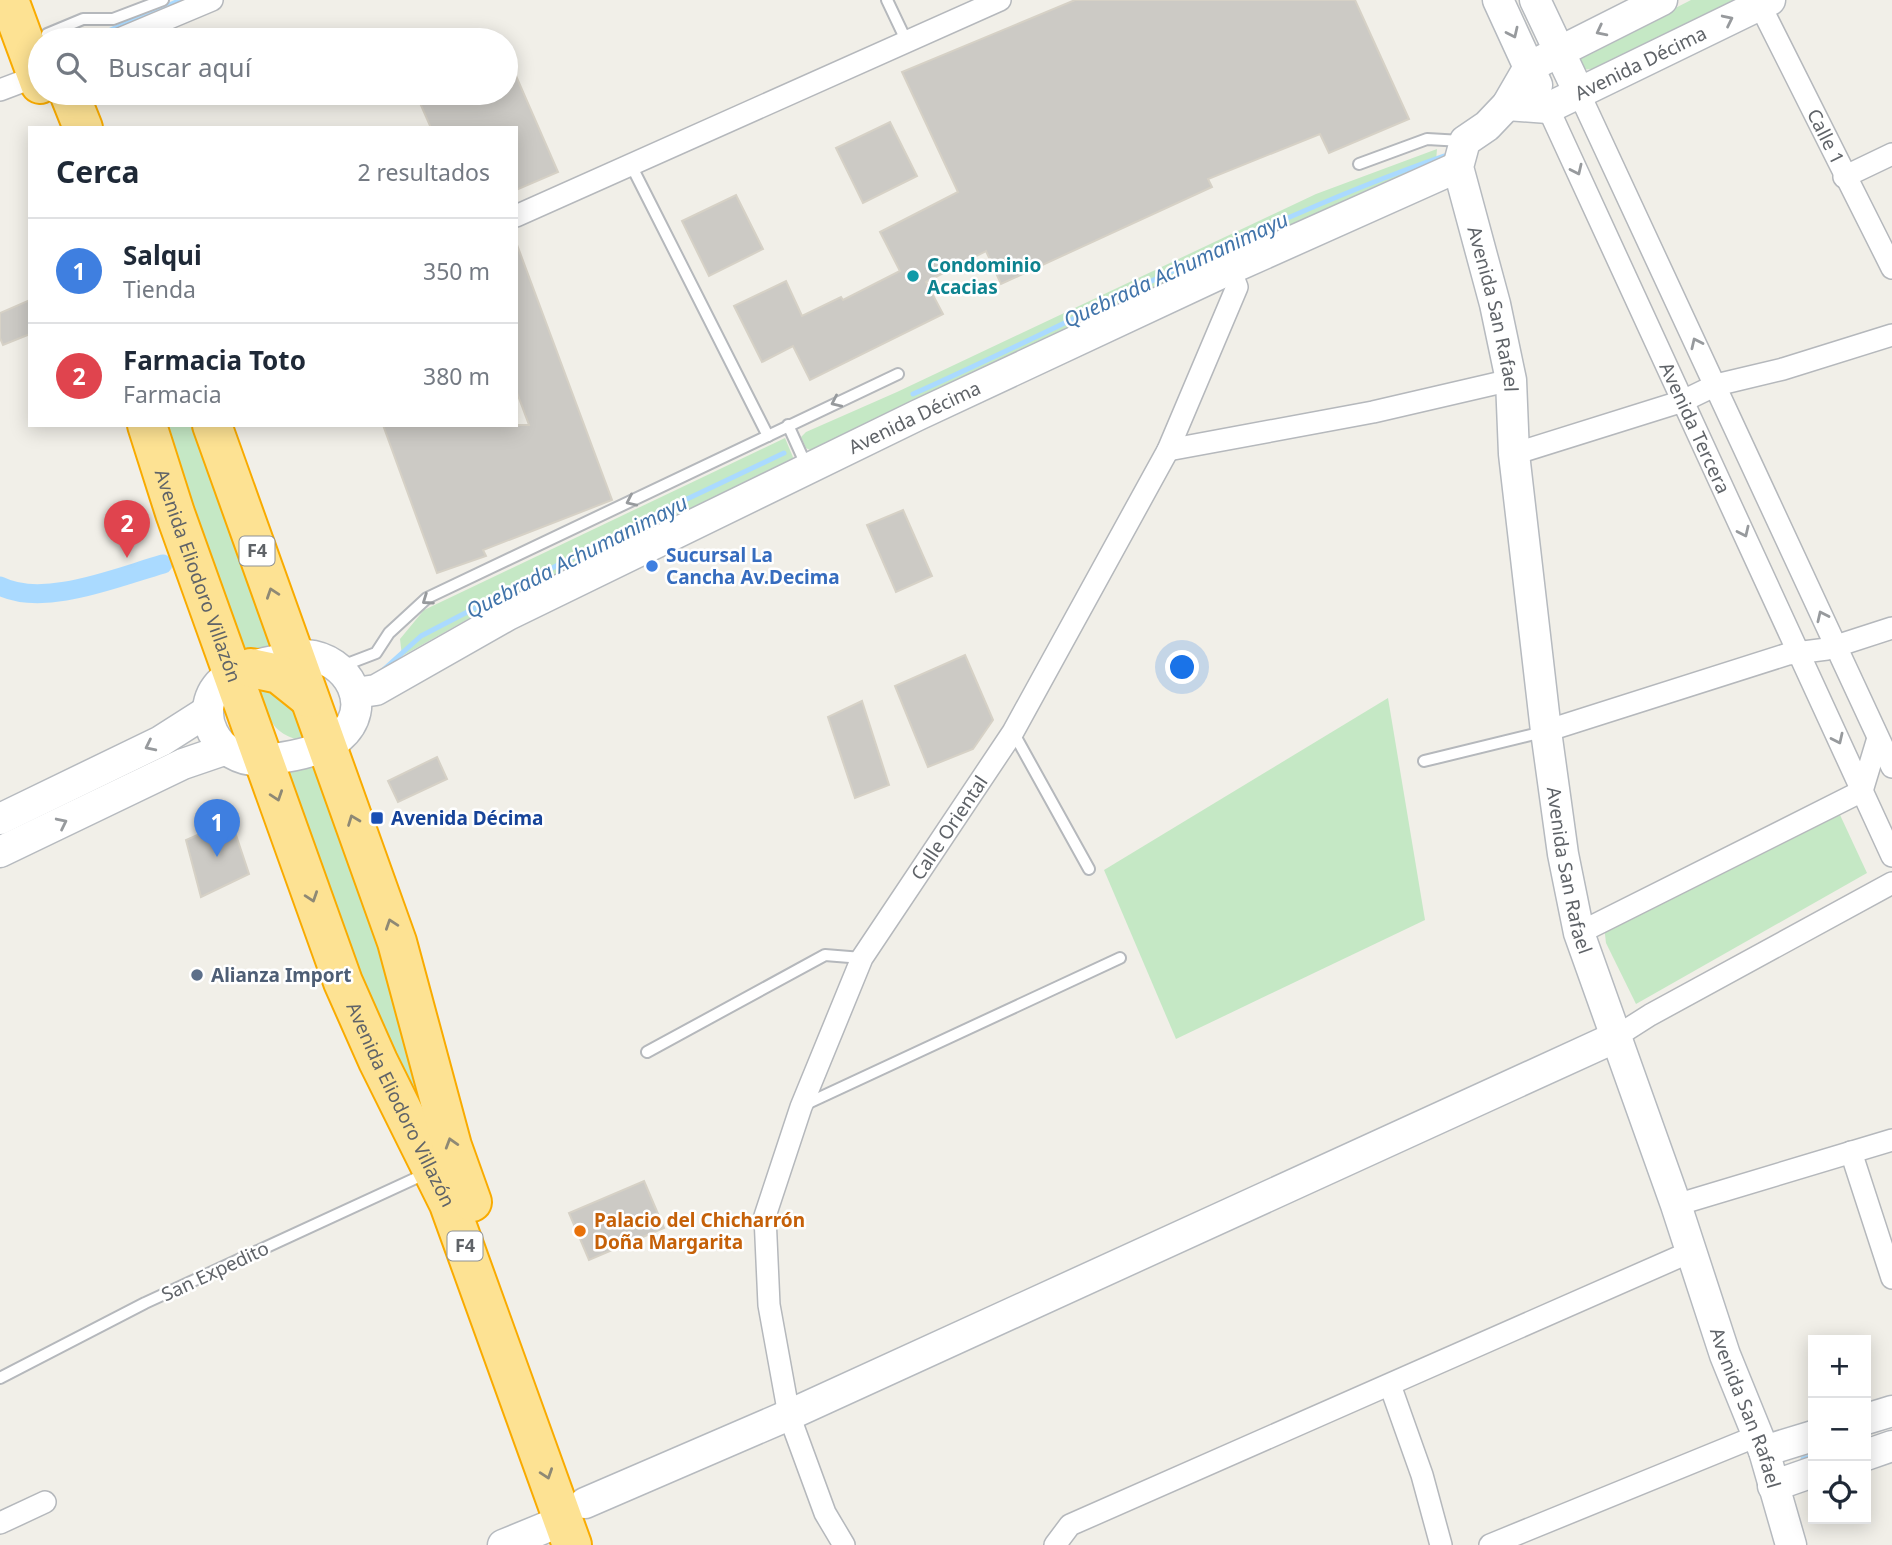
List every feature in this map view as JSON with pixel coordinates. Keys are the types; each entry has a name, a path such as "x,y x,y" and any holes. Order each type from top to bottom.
{"highway":[{"path":"9,0 28,42"},
{"path":"52,105 57,126"},
{"path":"64,105 81,126"},
{"name":"Avenida Eliodoro Villazón","path":"148,427 175,513 242,670 250,717 343,982 377,1061 433,1170 574,1523 600,1545"},
{"name":"Avenida Eliodoro Villazón","path":"213,427 309,698 317,748 397,943 452,1146 574,1523"},
{"path":"242,670 279,674 309,698"},
{"path":"250,717 282,745 317,748"}],"street":[{"path":"146,28 212,0"},
{"path":"518,215 1000,0"},
{"name":"Avenida Tercera","path":"1498,0 1892,856"},
{"name":"Avenida Tercera","path":"1535,0 1892,767"},
{"path":"1529,67 1662,0"},
{"name":"Avenida Décima","path":"1548,108 1765,2"},
{"name":"Calle 1","path":"1765,2 1844,177 1892,268"},
{"name":"Avenida Décima","path":"355,693 376,690 508,615 1230,269 1461,154 1507,105 1529,67"},
{"path":"0,90 28,88"},
{"path":"1507,105 1548,108"},
{"path":"1844,177 1892,153"},
{"name":"Avenida San Rafael","path":"1461,154 1511,380 1514,454 1546,731 1563,854 1579,933 1614,1038 1676,1205 1725,1355 1761,1443 1791,1545"},
{"name":"Calle Oriental","path":"844,1545 825,1513 789,1415 769,1306 765,1216 802,1107 862,958 1013,732 1168,450 1237,287 1230,269"},
{"path":"1514,454 1683,401 1716,385 1783,369 1892,335"},
{"path":"1168,450 1373,412 1511,380"},
{"path":"1546,731 1799,653 1836,646 1892,628"},
{"path":"319,656 340,667 348,676 355,693 354,715 348,728 317,748 265,760 236,757 224,750 209,725 208,710 216,688 242,670 295,657 319,656"},
{"path":"0,819 161,741 208,710"},
{"path":"1579,933 1862,791 1878,738"},
{"path":"0,852 183,764 224,750"},
{"path":"503,1545 574,1523 789,1415 1614,1038 1650,1014 1892,883"},
{"path":"1676,1205 1892,1140"},
{"path":"1851,1152 1892,1278"},
{"path":"1055,1545 1070,1525 1690,1252"},
{"path":"1390,1385 1422,1475 1441,1545"},
{"path":"1871,1417 1892,1411"},
{"path":"1489,1545 1761,1443 1808,1437"},
{"path":"1871,1453 1892,1446"},
{"path":"1773,1486 1808,1474"},
{"path":"0,1523 45,1502"}],"lane":[{"path":"44,25 83,19 113,19 163,0"},
{"path":"887,0 906,40"},
{"path":"1359,164 1427,139 1461,154"},
{"path":"631,165 768,436"},
{"path":"340,667 376,653 388,633 427,598 898,374"},
{"path":"788,425 808,469"},
{"path":"1424,761 1546,731"},
{"path":"1013,732 1089,869"},
{"path":"647,1052 825,955 862,958"},
{"path":"802,1107 1120,958"},
{"name":"San Expedito","path":"0,1378 145,1303 433,1170"}],"green space":[{"path":"1691,0 1735,0 1603,68 1580,70 1580,57"},
{"path":"1437,149 1436,161 812,451 806,448 801,437 806,432 897,392 1316,194"},
{"path":"160,427 201,427 281,648 245,656"},
{"path":"785,438 795,462 495,604 402,656 400,639 424,610"},
{"path":"254,676 286,689 307,741 284,734 276,727 265,710"},
{"path":"1388,698 1425,920 1176,1039 1104,870"},
{"path":"315,763 349,844 433,1117 410,1103 278,770"},
{"path":"1834,802 1867,873 1636,1004 1606,943 1603,917"}],"building":[{"path":"1075,0 1355,0 1409,119 1329,153 1320,134 1208,179 1212,187 1001,284 986,251 926,282 943,314 810,380 793,346 762,362 734,306 786,281 802,316 841,297 843,300 900,271 880,232 958,192 902,72"},
{"path":"518,80 558,172 518,189 518,126 430,126 421,105 518,105"},
{"path":"890,122 917,176 863,203 836,148"},
{"path":"736,195 763,249 709,276 682,221"},
{"path":"518,247 612,500 483,550 486,556 437,573 384,427 529,425 518,395"},
{"path":"28,301 28,335 3,345 0,338 0,313"},
{"path":"903,510 932,576 896,592 867,525"},
{"path":"965,655 993,720 973,749 928,767 895,686"},
{"path":"862,701 889,785 855,798 828,717"},
{"path":"437,757 447,779 398,802 388,781"},
{"path":"231,820 249,874 201,897 186,840"},
{"path":"644,1181 664,1228 589,1260 569,1213"}],"waterway":[{"name":"Quebrada Achumanimayu","path":"115,28 181,0"},
{"name":"Quebrada Achumanimayu","path":"913,394 1308,209 1444,156"},
{"name":"Quebrada Achumanimayu","path":"382,671 421,636 666,509 784,453"},
{"path":"0,586 18,592 59,592 163,564"},
{"path":"1803,1459 1808,1458"}],"place":[{"name":"Condominio Acacias","path":"913,276"},
{"name":"Farmacia Toto","path":"127,558"},
{"name":"Sucursal La Cancha Av.Decima","path":"652,566"},
{"name":"Avenida Décima","path":"377,818"},
{"name":"Salqui","path":"217,857"},
{"name":"Alianza Import","path":"197,975"},
{"name":"Palacio del Chicharrón Doña Margarita","path":"580,1231"}]}
